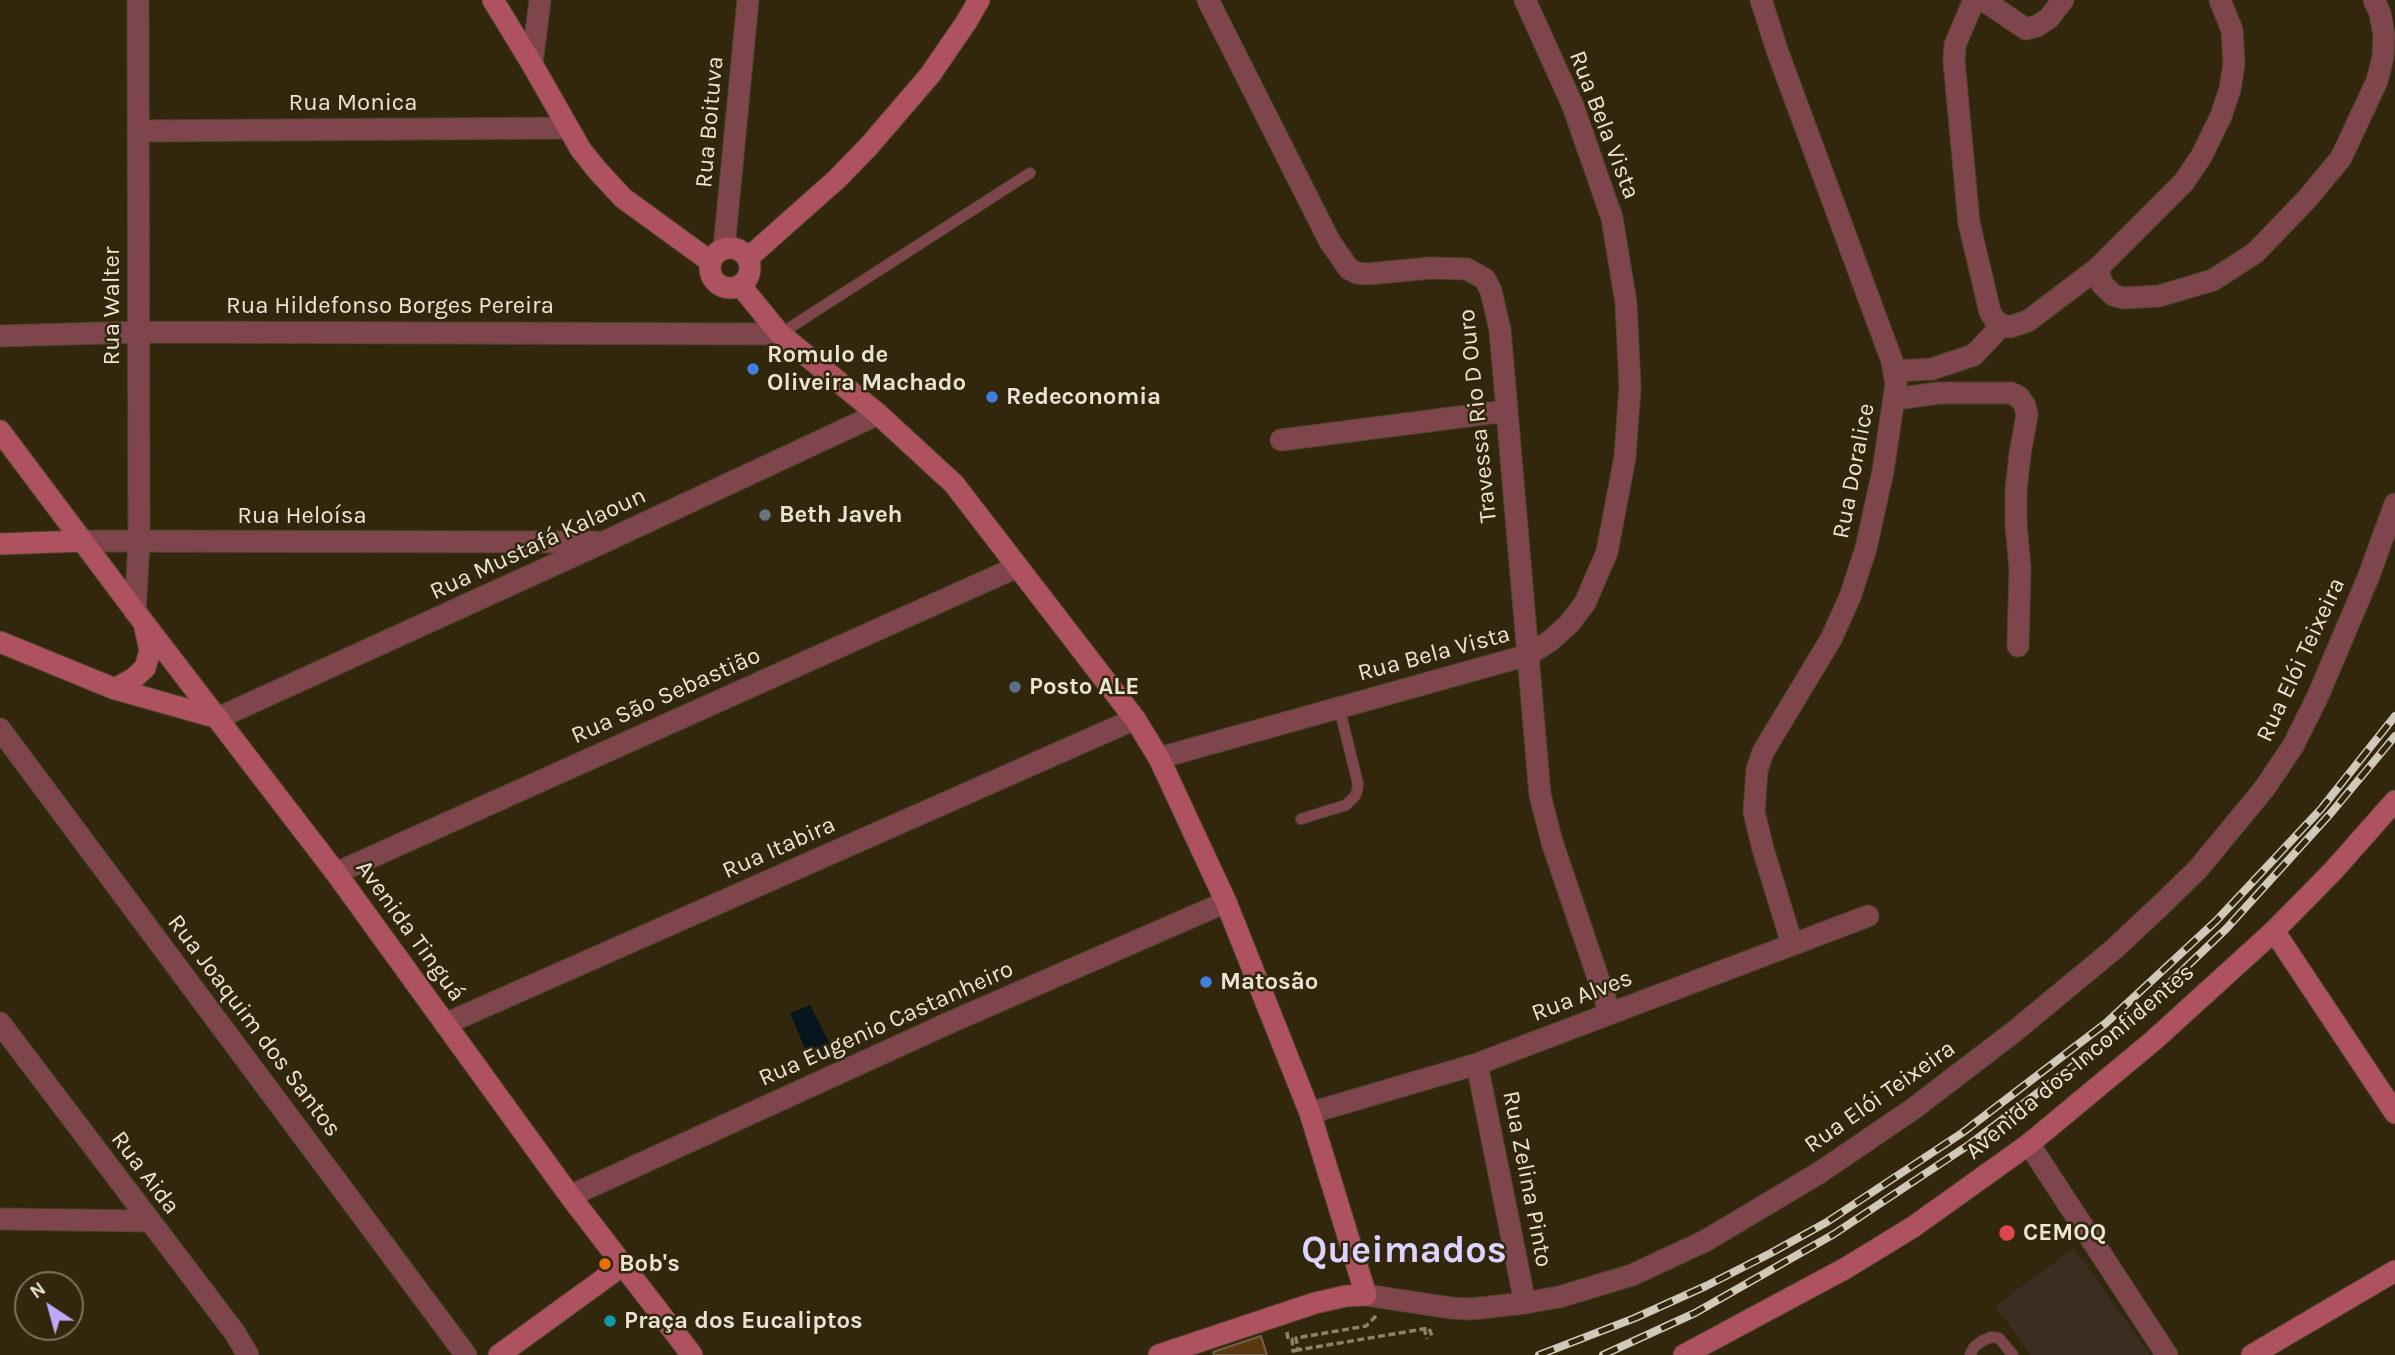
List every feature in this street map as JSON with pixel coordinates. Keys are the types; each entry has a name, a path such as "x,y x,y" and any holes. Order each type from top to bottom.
{"street":[{"name":"Rua Walter","path":"138,0 139,618"},
{"path":"493,0 533,64 581,150 623,198 718,255 738,249 748,258 750,266 750,273 740,285 732,288 717,283 712,277 718,255"},
{"path":"533,64 540,0"},
{"name":"Rua Boituva","path":"718,255 748,0"},
{"path":"748,258 837,179 869,146 930,75 979,0"},
{"name":"Travessa Rio D Ouro","path":"1208,0 1330,242 1349,269 1368,274 1449,267 1467,270 1485,279 1491,291 1500,330 1536,770 1545,818 1610,1013"},
{"name":"Rua Bela Vista","path":"1159,758 1528,655 1550,640 1585,603 1607,552 1625,457 1630,387 1626,303 1612,218 1573,106 1525,0"},
{"name":"Rua Doralice","path":"1761,0 1777,53 1895,371 1895,399 1866,548 1850,597 1826,649 1763,752 1756,770 1754,812 1792,944"},
{"path":"1975,0 1955,45 1954,61 1969,223 1990,312 1995,320 2010,327 2028,321 2098,268 2184,182 2201,158 2221,116 2230,89 2234,64 2232,30 2220,0"},
{"path":"1983,0 2026,29 2038,26 2049,18 2063,0"},
{"path":"2098,268 2106,290 2123,298 2139,298 2186,289 2213,280 2255,253 2307,199 2341,158 2360,120 2377,81 2383,57 2384,34 2374,0"},
{"name":"Rua Monica","path":"138,131 568,128"},
{"path":"740,285 780,334 878,414 954,484 1135,719 1159,758 1226,902 1310,1113 1366,1295"},
{"path":"1895,371 1932,369 1973,355 2002,325"},
{"name":"Rua Hildefonso Borges Pereira","path":"0,337 138,332 780,334"},
{"path":"1895,399 1938,393 2011,393 2019,397 2025,406 2027,415 2016,490 2020,568 2018,646"},
{"path":"1281,440 1506,411"},
{"name":"Rua Mustafá Kalaoun","path":"218,718 878,414"},
{"name":"Avenida Tinguá","path":"0,431 139,618 336,873 570,1196 692,1355"},
{"name":"Rua Elói Teixeira","path":"1159,1355 1315,1303 1346,1296 1366,1295 1471,1309 1559,1297 1632,1275 1674,1257 1752,1215 1913,1109 2015,1031 2114,948 2214,851 2264,789 2293,746 2368,578 2393,513"},
{"name":"Rua Heloísa","path":"0,544 82,541 604,542"},
{"name":"Rua São Sebastião","path":"336,873 1017,567"},
{"path":"115,688 141,673 149,659 149,641 139,618"},
{"path":"0,642 115,688 218,718"},
{"name":"Rua Itabira","path":"445,1024 1135,719"},
{"name":"Rua Joaquim dos Santos","path":"0,729 466,1355"},
{"name":"Avenida dos Inconfidentes","path":"1685,1355 1710,1350 1913,1227 2029,1144 2153,1041 2274,931 2333,871 2395,801"},
{"name":"Rua Eugenio Castanheiro","path":"570,1196 951,1022 1226,902"},
{"name":"Rua Alves","path":"1310,1113 1477,1064 1868,916"},
{"path":"2274,931 2395,1113"},
{"name":"Rua Aida","path":"0,1023 235,1333 248,1355"},
{"name":"Rua Zelina Pinto","path":"1477,1064 1525,1303"},
{"path":"2029,1144 2167,1355"},
{"path":"0,1219 148,1221"},
{"path":"499,1355 622,1265"},
{"path":"2252,1355 2395,1271"}],"lane":[{"path":"780,334 1030,173"},
{"path":"1301,819 1346,805 1357,791 1358,784 1339,706"},
{"path":"1970,1355 1982,1340 1991,1337 1999,1338 2013,1355"}],"path":[{"path":"1298,1350 1296,1338 1366,1326"},
{"path":"1288,1339 1292,1339 1293,1351 1424,1328 1429,1328 1430,1338"}],"shaded area":[{"path":"810,1005 835,1054 812,1065 790,1013"},
{"path":"2074,1248 2150,1355 2031,1355 1995,1306"}],"building":[{"path":"1261,1336 1267,1355 1214,1355 1213,1352"}],"railway":[{"path":"1539,1355 1635,1318 1771,1253 1827,1222 1962,1133 2106,1023 2216,921 2321,809 2395,716"},
{"path":"1603,1355 1695,1313 1834,1234 1970,1144 2117,1033 2226,929 2331,813 2395,736"}],"place":[{"name":"Romulo de Oliveira Machado","path":"753,369"},
{"name":"Redeconomia","path":"992,397"},
{"name":"Beth Javeh","path":"765,515"},
{"name":"Posto ALE","path":"1015,687"},
{"name":"Matosão","path":"1206,982"},
{"name":"CEMOQ","path":"2007,1233"},
{"name":"Bob's","path":"605,1264"},
{"name":"Praça dos Eucaliptos","path":"610,1321"}],"district":[{"name":"Queimados","path":"1404,1251"}]}
